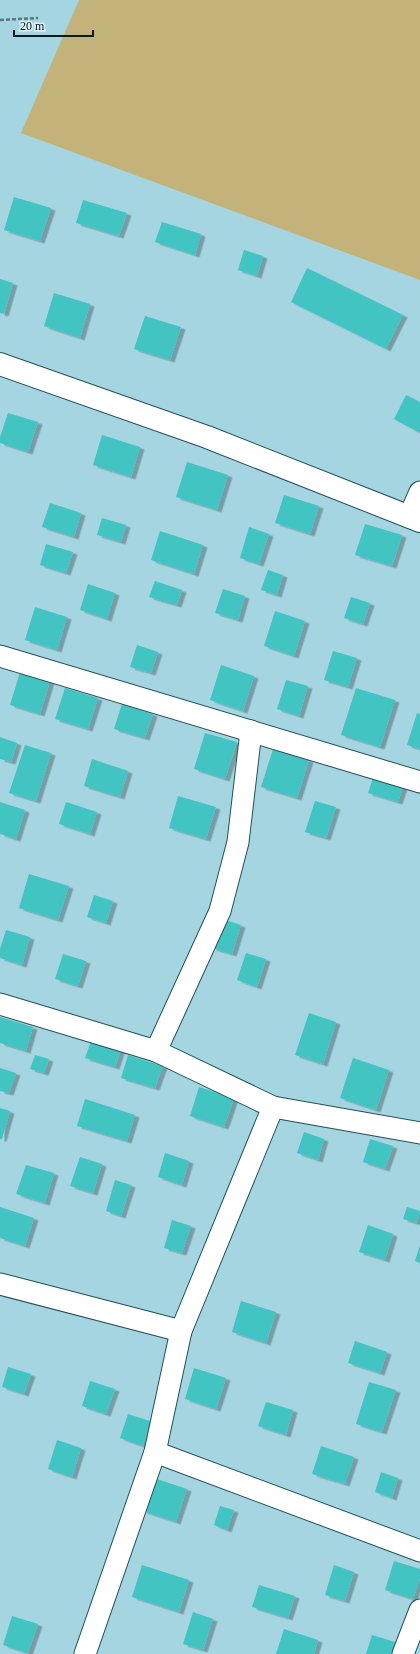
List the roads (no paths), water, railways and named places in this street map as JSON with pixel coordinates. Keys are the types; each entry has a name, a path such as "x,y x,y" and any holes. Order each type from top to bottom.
{"main road":[{"path":"0,364 207,437 414,519"}],"street":[{"path":"414,519 420,492"},
{"path":"0,656 420,782"},
{"path":"156,1051 220,910 238,842 252,731"},
{"path":"0,1004 156,1051 273,1107 420,1133"},
{"path":"85,1654 156,1452 181,1332 273,1107"},
{"path":"0,1284 181,1332"},
{"path":"156,1452 420,1551"},
{"path":"403,1654 420,1610"}]}
